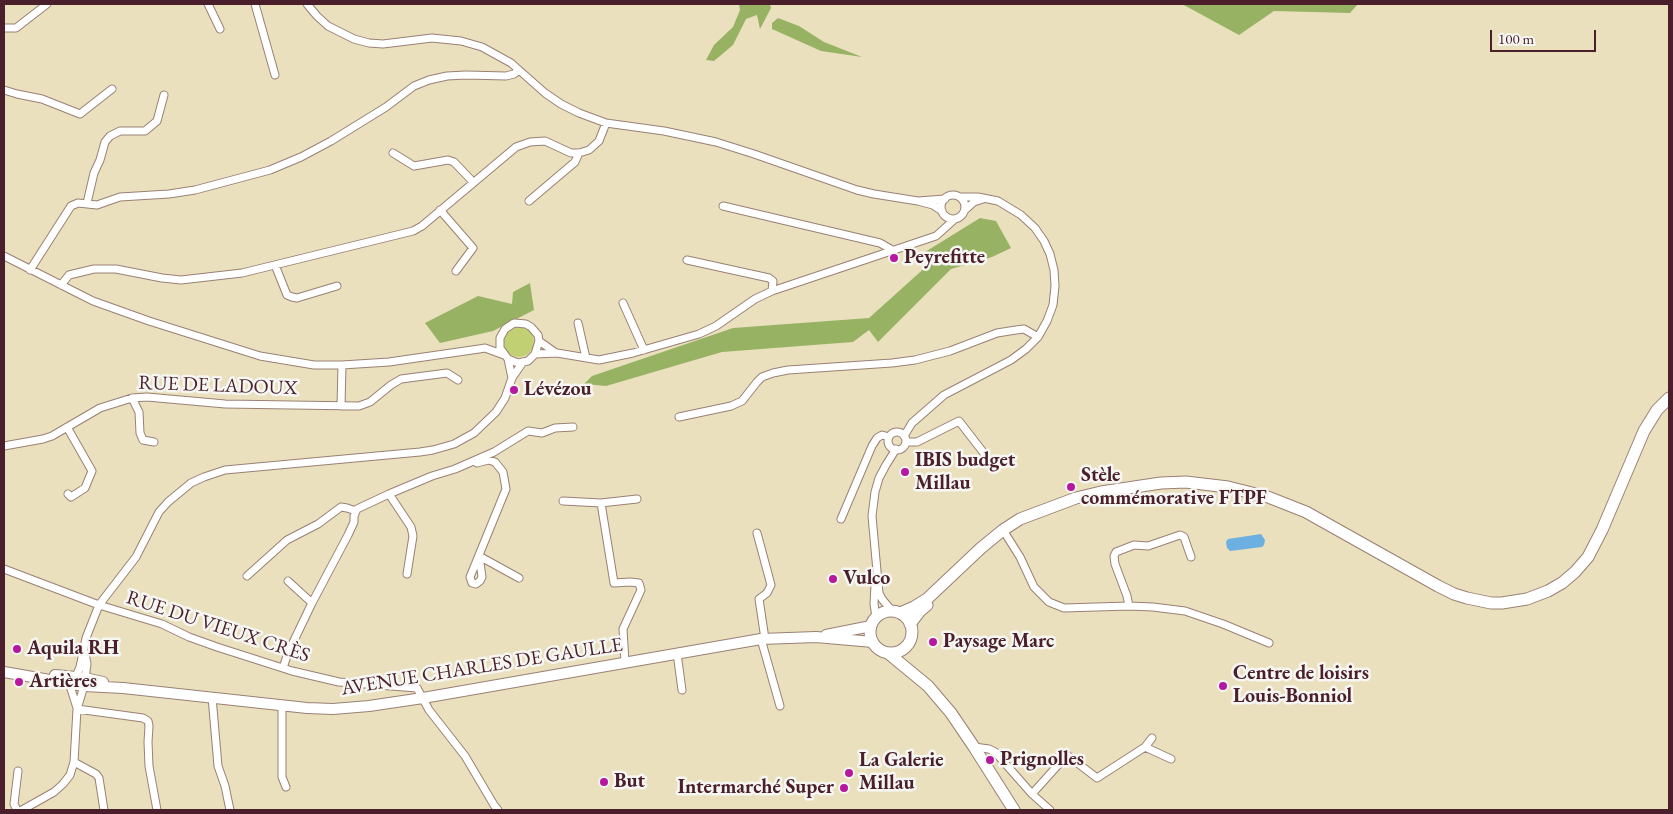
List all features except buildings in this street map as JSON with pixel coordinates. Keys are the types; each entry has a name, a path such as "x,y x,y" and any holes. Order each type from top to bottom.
{"main road":[{"path":"1014,810 983,760 939,698 917,676 888,653 881,650 873,642 870,634 874,621 883,612 896,612 914,607 927,599 981,548 1026,523 1038,512 1076,498 1124,487 1161,482 1199,483 1228,487 1248,491 1306,512 1454,594 1480,602 1514,602 1538,596 1562,583 1588,557 1602,530 1644,431 1657,410 1669,398"},
{"path":"910,624 920,611 1005,533"},
{"path":"888,653 897,652 904,648 911,637 910,624 906,618 896,612"},
{"path":"816,637 874,621"},
{"path":"816,637 873,642"},
{"name":"AVENUE CHARLES DE GAULLE","path":"4,672 282,706 352,708 423,698 763,639 816,637"},
{"path":"904,648 907,663 917,676"},
{"name":"AVENUE CHARLES DE GAULLE","path":"27,675 79,681"}],"street":[{"path":"4,28 16,28 48,4"},
{"path":"208,4 220,29"},
{"path":"255,4 275,75"},
{"path":"307,4 328,26 354,39 369,43 383,44 432,38 461,41 482,48 501,57 545,93 562,104 579,113 606,123 664,131 716,142 857,190 933,205 952,219 956,219"},
{"path":"30,270 71,206 78,203 97,204 120,197 169,194 195,190 270,170 300,158 346,132 414,86 429,80 448,76 466,74 506,76 514,74 519,70"},
{"path":"4,90 42,99 80,114 112,89"},
{"path":"87,203 94,173 105,142 110,136 120,131 144,131 156,121 164,95"},
{"path":"61,285 68,276 94,269 116,269 181,280 242,274 413,230 422,226 516,147 530,142 546,141 571,153 579,153 589,150 599,141 606,123"},
{"path":"393,153 414,166 448,160 454,162 473,182"},
{"path":"529,201 575,162 579,153"},
{"path":"893,448 901,448 903,437 912,423 944,395 1011,360 1038,337 1053,305 1055,286 1054,270 1044,241 1035,228 1021,215 998,201 988,198 950,196 945,199 918,201"},
{"path":"960,197 964,203 965,210"},
{"path":"536,354 556,353 598,360 644,350 700,334 755,299 772,291 936,236 961,216 974,202 988,198"},
{"path":"943,231 942,202 945,199"},
{"path":"723,206 880,243 894,251"},
{"path":"440,210 473,248 456,271"},
{"path":"4,256 114,310 260,356 314,365 389,362 485,348 500,338 509,326 520,323 531,327 538,335 539,341 536,354 528,361 518,363 485,348"},
{"path":"687,260 769,278 773,282 772,291"},
{"path":"275,265 287,295 292,297 297,298 337,286"},
{"path":"623,303 644,350"},
{"path":"578,323 586,358"},
{"path":"679,417 742,402 762,377 773,373 788,370 915,360 950,351 997,333 1016,330 1024,329 1038,337"},
{"path":"500,338 500,348 506,357 512,378"},
{"path":"539,341 556,353"},
{"path":"22,810 54,792 70,775 74,762 79,681 86,638 99,605 136,557 159,512 168,502 191,483 225,470 420,452 442,448 464,439 483,426 496,412 505,398 512,378 523,362"},
{"path":"341,406 342,365"},
{"name":"RUE DE LADOUX","path":"4,446 52,436 100,408 132,398 147,397 225,404 359,406 370,402 401,379 447,374 458,380"},
{"path":"132,398 139,412 140,434 143,440 154,442"},
{"path":"893,448 888,442 893,433 917,442 959,421 983,452"},
{"path":"67,427 92,471 85,488 71,497 68,494"},
{"path":"455,470 494,452 528,431 542,433 555,428 573,427"},
{"path":"841,519 872,446 877,438 882,435 890,437"},
{"path":"893,448 875,492 872,505 879,593 882,599 896,612"},
{"path":"283,668 288,653 312,603 348,535 354,522 356,511 362,506 432,476 488,460 495,462 506,482 504,495 479,556 519,578"},
{"path":"389,494 410,527 413,536 407,574"},
{"path":"563,501 600,503 637,500"},
{"path":"600,503 614,583 639,583 641,590 623,628 625,662"},
{"path":"246,576 287,540 318,524 341,507 356,511"},
{"path":"757,533 770,585 766,593 759,599 763,639 780,706"},
{"path":"1005,533 1020,557 1034,587 1049,602 1064,608 1129,606 1185,611 1269,643"},
{"path":"1129,606 1115,564 1114,556 1116,552 1134,545 1148,546 1180,535 1184,537 1190,557"},
{"path":"874,621 876,565"},
{"name":"RUE DU VIEUX CRÈS","path":"4,569 99,605 162,624 189,637 217,647 283,668 339,682 417,688 423,698"},
{"path":"288,580 312,603"},
{"path":"677,653 682,690"},
{"path":"77,709 72,689 79,681"},
{"path":"212,698 218,766 230,810"},
{"path":"423,698 429,710 465,756 498,810"},
{"path":"282,706 282,777 286,787"},
{"path":"77,709 144,718 148,721 149,766 157,810"},
{"path":"1032,794 1067,755 1097,778 1145,747 1152,738"},
{"path":"974,747 990,748 995,752 1032,794 1050,810"},
{"path":"1145,747 1171,759"},
{"path":"74,762 96,774 99,778 104,810"},
{"path":"17,810 14,804 18,770"}],"green space":[{"path":"739,4 770,4 771,8 760,29 757,15 746,19 733,45 714,61 706,60 714,45 733,27 740,10"},
{"path":"1182,4 1358,4 1350,13 1274,11 1239,35"},
{"path":"778,18 799,26 824,42 862,57 821,51 772,29 772,23"},
{"path":"980,218 996,221 1011,248 992,257 951,269 878,342 869,330 853,342 722,352 606,386 584,384 592,376 733,328 869,318 929,264 925,252"},
{"path":"530,283 534,310 493,331 440,343 425,323 478,296 512,304 513,292"},
{"path":"519,327 525,328 533,336 533,348 525,356 519,357 513,356 505,348 504,342 505,336 513,328"}],"water":[{"path":"1261,534 1265,540 1262,547 1230,551 1227,548 1226,542 1228,539"}],"place":[{"name":"Peyrefitte","path":"894,258"},
{"name":"Lévézou","path":"514,390"},
{"name":"IBIS budget Millau","path":"905,472"},
{"name":"Stèle commémorative FTPF","path":"1071,487"},
{"name":"Vulco","path":"833,579"},
{"name":"Paysage Marc","path":"933,642"},
{"name":"Aquila RH","path":"17,649"},
{"name":"Artières","path":"19,682"},
{"name":"Centre de loisirs Louis-Bonniol","path":"1223,686"},
{"name":"Prignolles","path":"990,760"},
{"name":"La Galerie Millau","path":"849,773"},
{"name":"But","path":"604,782"},
{"name":"Intermarché Super","path":"844,788"}]}
